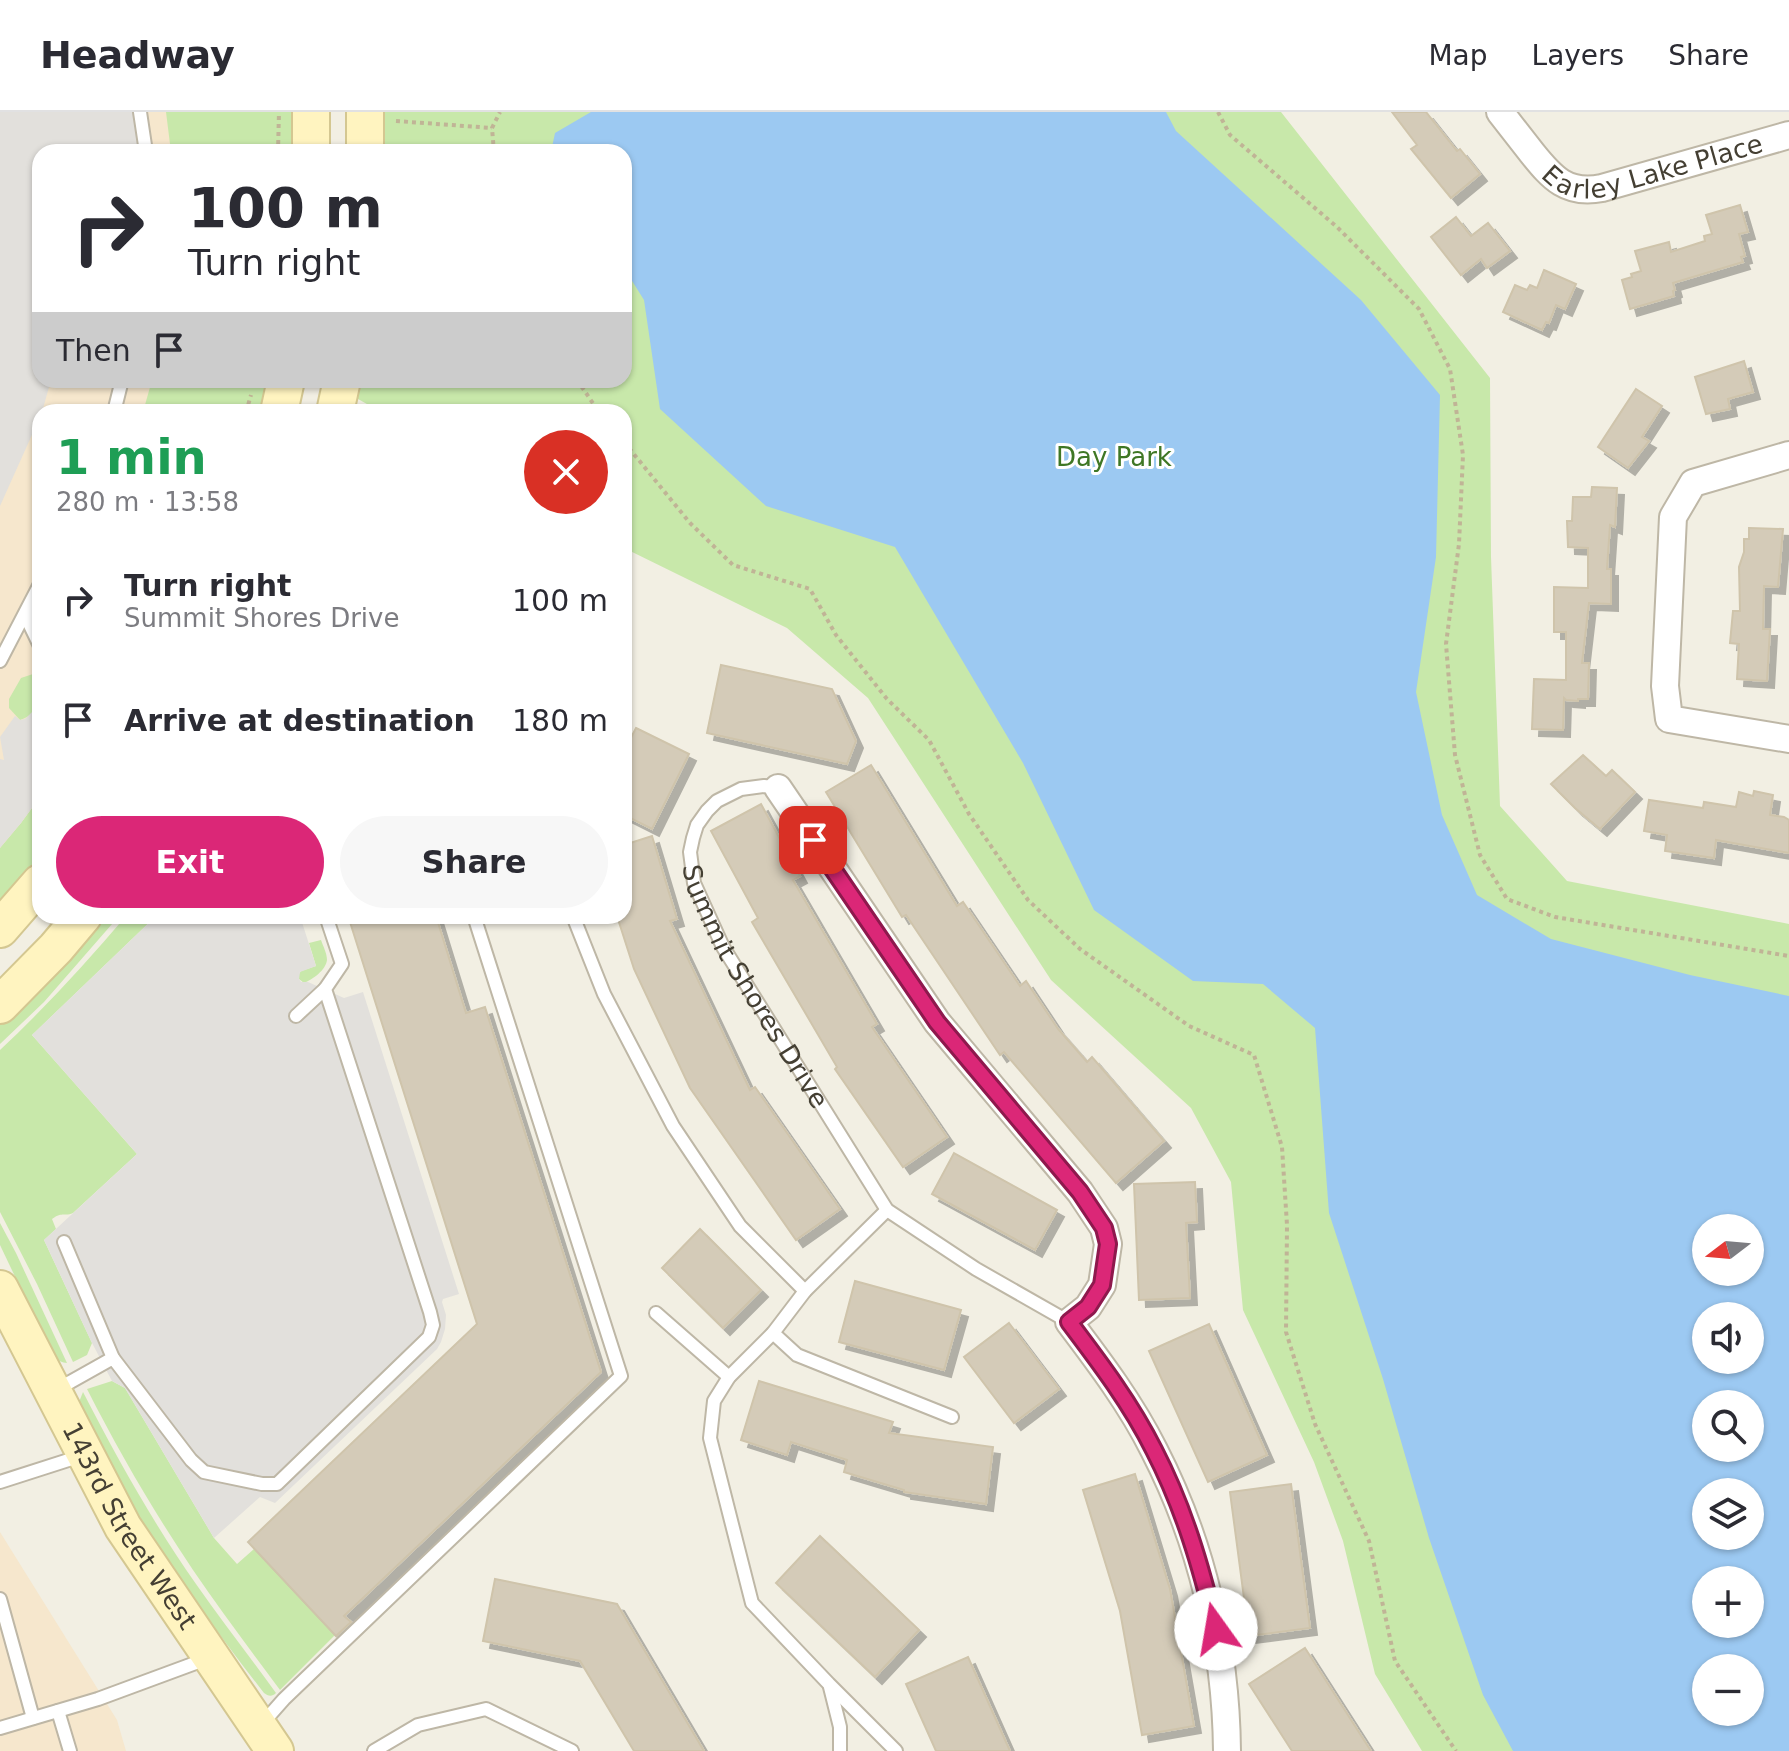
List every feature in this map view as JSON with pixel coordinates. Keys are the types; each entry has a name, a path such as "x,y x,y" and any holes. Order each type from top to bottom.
{"street":[{"path":"311,112 311,144"},
{"name":"Earley Lake Place","path":"1500,112 1549,175 1578,189 1602,188 1789,135"},
{"path":"369,144 381,116"},
{"path":"1789,455 1693,483 1673,517 1665,686 1669,719 1789,739"},
{"name":"Summit Shores Drive","path":"778,788 937,1022 1080,1192 1104,1228 1108,1244 1102,1285 1088,1307 1069,1322 1117,1387 1174,1491 1201,1567 1216,1629 1224,1685 1227,1751"},
{"path":"0,929 32,892"},
{"path":"0,1005 76,924"},
{"name":"143rd Street West","path":"0,1289 123,1527 267,1739"}],"lane":[{"path":"140,112 145,144"},
{"path":"0,661 32,601"},
{"path":"25,615 32,615"},
{"path":"25,615 32,629"},
{"name":"Summit Shores Drive","path":"778,788 741,789 717,801 697,825 690,852 694,883 723,947 887,1210 976,1269 1069,1322"},
{"path":"296,1016 325,989 342,964 329,924"},
{"path":"267,1739 284,1699 621,1376 477,924"},
{"path":"576,924 604,994 673,1126 740,1226 805,1291"},
{"path":"64,1242 113,1358 191,1460 204,1472 262,1484 277,1484 429,1337 433,1325 325,989"},
{"path":"887,1210 805,1291 773,1333 729,1377 714,1401 710,1438 752,1603 896,1751"},
{"path":"656,1313 729,1377"},
{"path":"773,1333 797,1355 952,1417"},
{"path":"53,1392 113,1358"},
{"path":"0,1482 85,1454"},
{"path":"0,1599 33,1718"},
{"path":"0,1728 98,1699 211,1658"},
{"path":"829,1684 840,1727 840,1751"},
{"path":"374,1751 418,1725 486,1709 572,1751"},
{"path":"58,1711 70,1751"}],"path":[{"path":"278,144 279,112"},
{"path":"493,144 492,128 500,112"},
{"path":"1218,112 1230,135 1337,227 1419,309 1450,369 1463,455 1459,544 1446,644 1455,755 1480,855 1507,899 1555,917 1789,956"},
{"path":"381,116 492,128"},
{"path":"253,404 266,388"},
{"path":"632,452 690,523 733,565 810,589 836,635 887,699 929,740 969,814 1028,900 1080,949 1189,1026 1254,1055 1282,1147 1287,1225 1286,1332 1315,1424 1369,1541 1395,1661 1456,1751"}],"shaded area":[{"path":"0,112 288,112 289,144 32,144 32,388 265,388 261,404 32,404 32,862 0,898"},
{"path":"0,112 140,112 145,144 32,144 32,388 49,388 44,404 32,404 32,435 0,506"},
{"path":"32,712 32,808 0,848 0,759 4,760 0,737 15,716 25,719"},
{"path":"148,924 303,924 316,966 300,972 301,982 308,982 344,998 363,992 459,1294 443,1299 445,1329 437,1349 275,1503 260,1497 214,1538 125,1388 112,1381 44,1240 137,1154 32,1035"},
{"path":"0,1532 117,1720 126,1751 0,1751"}],"green space":[{"path":"166,112 295,112 294,144 170,144"},
{"name":"Day Park","path":"377,112 1281,112 1490,378 1491,557 1500,806 1567,881 1789,924 1789,1751 1422,1751 1375,1674 1343,1541 1314,1462 1243,1310 1231,1182 1191,1108 1051,980 868,698 787,628 632,552 632,404 367,404 351,395 352,388 632,388 632,144 378,144"},
{"path":"150,388 269,388 265,404 145,404"},
{"path":"32,674 32,714 20,720 9,708 9,699 21,678"},
{"path":"32,808 32,870 0,905 0,848"},
{"path":"95,924 112,924 44,1002 0,1044 0,1025"},
{"path":"119,924 148,924 32,1035 137,1154 73,1213 52,1219 56,1229 44,1240 92,1343 87,1355 73,1362 0,1212 0,1050 65,985"},
{"path":"321,940 326,964 304,983 299,979 301,971 316,966 309,943"},
{"path":"0,1223 67,1363 56,1358 49,1348 0,1245"},
{"path":"112,1381 125,1388 214,1538 237,1564 254,1549 335,1635 280,1690 193,1570 112,1436 87,1389"},
{"path":"83,1392 165,1538 276,1693 270,1696 264,1693 168,1562 117,1479 93,1431 79,1402"}],"water":[{"name":"Day Park","path":"591,112 1166,112 1176,131 1361,300 1440,395 1436,557 1416,692 1442,815 1477,895 1551,939 1690,975 1789,996 1789,1751 1513,1751 1483,1695 1429,1538 1383,1379 1329,1213 1315,1028 1263,984 1193,981 1094,910 1023,763 895,547 766,506 660,409 644,300 632,281 632,144 553,144 555,133"}],"building":[{"path":"1392,112 1426,112 1480,174 1451,198 1411,149 1417,145"},
{"path":"1740,205 1748,232 1739,234 1745,256 1741,257 1743,262 1673,283 1674,296 1630,309 1622,280 1641,271 1635,251 1669,242 1671,252 1705,241 1704,236 1712,234 1706,215"},
{"path":"1456,217 1471,236 1488,223 1510,251 1487,268 1481,259 1461,275 1431,237"},
{"path":"1544,270 1576,284 1565,309 1556,305 1549,323 1546,322 1542,330 1503,312 1515,285 1527,290 1530,285 1537,288"},
{"path":"1744,361 1753,392 1728,399 1730,409 1706,414 1695,377"},
{"path":"1636,389 1662,406 1642,437 1649,441 1628,468 1598,447"},
{"path":"1592,487 1617,488 1615,527 1610,525 1607,569 1611,569 1611,604 1589,603 1582,663 1589,663 1588,699 1578,701 1564,698 1563,730 1532,729 1534,679 1566,680 1566,632 1554,632 1554,587 1588,588 1588,548 1568,547 1567,521 1572,521 1573,497 1591,497"},
{"path":"1749,528 1783,529 1778,587 1764,586 1763,629 1770,629 1767,681 1737,679 1739,644 1730,643 1733,611 1740,611 1739,567 1744,539 1749,539"},
{"path":"721,665 832,689 856,741 847,764 707,733"},
{"path":"636,728 689,754 652,829 632,819 632,736"},
{"path":"1583,755 1606,776 1612,770 1635,792 1600,829 1551,784"},
{"path":"871,765 957,906 963,902 1020,986 1026,981 1058,1029 1087,1062 1092,1057 1164,1141 1116,1183 1004,1052 1000,1055 906,915 902,917 826,792"},
{"path":"1754,791 1773,795 1770,815 1789,820 1789,853 1716,840 1714,858 1665,851 1667,835 1644,831 1649,800 1703,808 1704,802 1736,807 1739,792 1753,796"},
{"path":"761,804 800,876 793,880 877,1024 872,1027 947,1137 903,1167 835,1069 837,1067 752,922 758,918 711,831"},
{"path":"652,836 677,919 670,921 750,1090 755,1087 840,1209 796,1240 690,1088 634,969 620,924 632,924 632,842"},
{"path":"351,924 438,924 466,1013 485,1007 601,1372 344,1616 351,1622 336,1636 248,1542 477,1324"},
{"path":"954,1153 1057,1210 1035,1250 932,1194"},
{"path":"1195,1182 1197,1222 1186,1223 1190,1298 1139,1300 1134,1184"},
{"path":"700,1229 761,1290 723,1328 662,1268"},
{"path":"855,1281 961,1310 944,1370 839,1342"},
{"path":"1009,1323 1059,1389 1014,1423 964,1357"},
{"path":"1209,1324 1267,1455 1208,1482 1149,1351"},
{"path":"759,1381 893,1422 889,1433 993,1447 986,1504 904,1492 844,1472 847,1460 791,1442 787,1455 741,1440"},
{"path":"1135,1474 1170,1589 1194,1726 1142,1735 1120,1611 1083,1490"},
{"path":"1291,1484 1310,1628 1249,1636 1230,1492"},
{"path":"820,1536 919,1630 875,1677 776,1583"},
{"path":"495,1579 617,1604 704,1751 634,1751 580,1661 483,1641"},
{"path":"1305,1648 1371,1751 1292,1751 1249,1684"},
{"path":"968,1657 1010,1751 936,1751 906,1684"}],"route":[{"path":"813,840 937,1022 1080,1192 1104,1228 1108,1244 1102,1285 1088,1307 1069,1322 1117,1387 1174,1491 1201,1567 1216,1629"}]}
